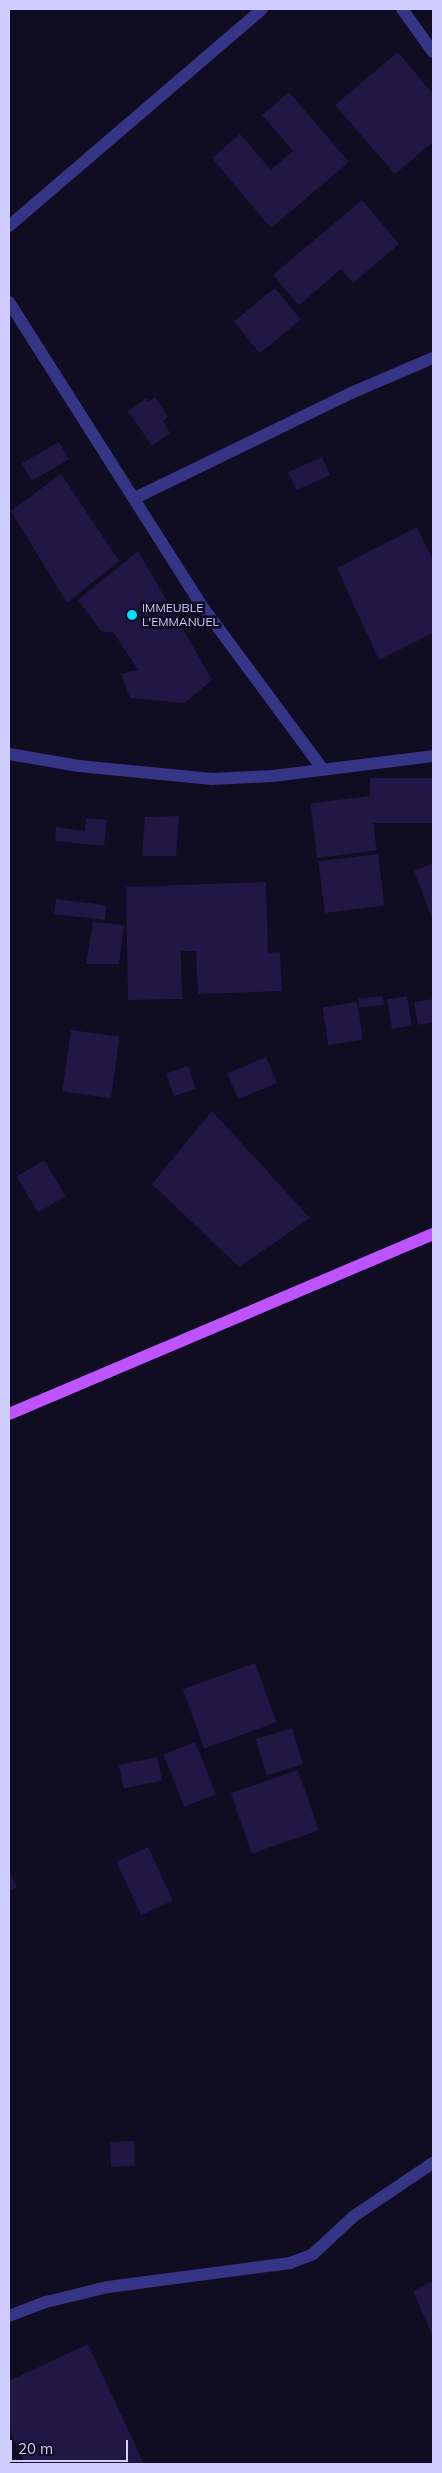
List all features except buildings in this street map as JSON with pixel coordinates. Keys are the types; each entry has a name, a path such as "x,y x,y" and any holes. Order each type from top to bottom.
{"main road":[{"path":"9,1414 433,1234"}],"street":[{"path":"9,226 262,9"},
{"path":"402,9 433,52"},
{"path":"9,302 202,606 322,768"},
{"path":"135,498 351,393 433,358"},
{"path":"9,754 79,766 212,779 273,776 322,768 433,756"},
{"path":"9,2316 46,2302 108,2287 290,2263 313,2254 354,2216 433,2163"}],"place":[{"name":"IMMEUBLE L'EMMANUEL","path":"132,615"}]}
